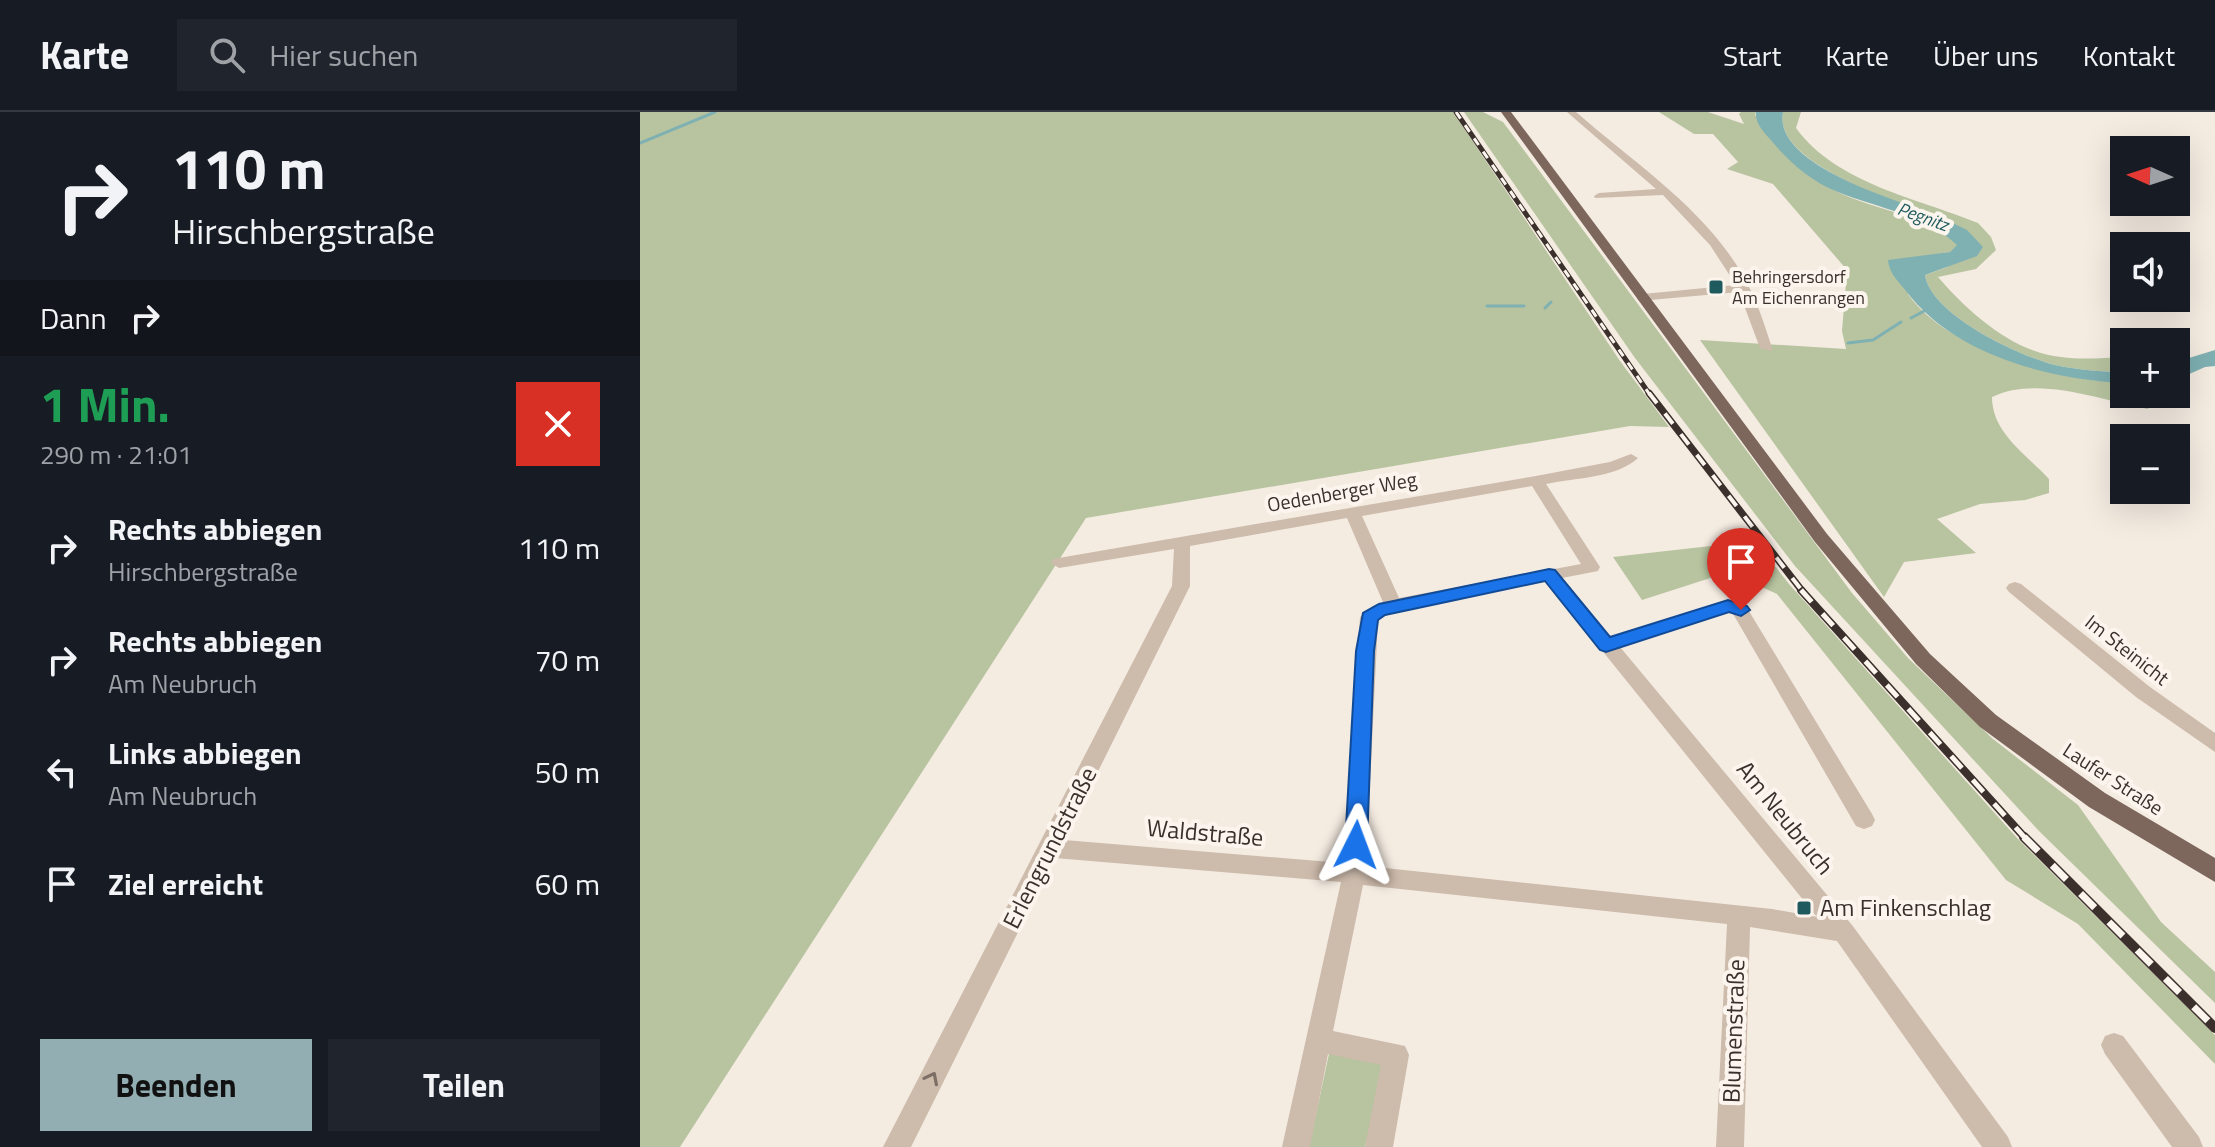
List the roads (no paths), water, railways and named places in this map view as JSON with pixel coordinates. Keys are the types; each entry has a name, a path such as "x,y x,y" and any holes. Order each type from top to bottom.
{"main road":[{"name":"Laufer Straße","path":"1506,112 1821,538 1923,659 1988,721 2097,800 2215,871"}],"street":[{"path":"1571,112 1664,192 1722,252 1744,288 1766,348"},
{"path":"1599,196 1664,192"},
{"path":"1643,298 1744,288"},
{"name":"Oedenberger Weg","path":"1059,563 1536,481 1614,466 1631,458"},
{"path":"1296,1147 1354,874 1369,617 1393,605 1592,567 1536,481"},
{"path":"1352,512 1393,605"},
{"name":"Erlengrundstraße","path":"897,1147 1181,586 1182,543"},
{"name":"Am Neubruch","path":"1549,574 1844,932 1998,1147"},
{"name":"Im Steinicht","path":"2015,588 2143,692 2215,744"},
{"path":"1606,645 1728,606 1738,607 1864,820"},
{"name":"Waldstraße","path":"1050,848 1210,859 1354,874"},
{"path":"1354,874 1739,916 1844,932"},
{"name":"Blumenstraße","path":"1730,1147 1739,916"},
{"path":"1318,1040 1396,1055 1379,1147"},
{"path":"2114,1045 2189,1147"}],"water":[{"name":"Pegnitz","path":"1756,112 1783,112 1785,131 1796,148 1815,163 1863,188 1967,230 1983,247 1977,256 1925,275 1931,290 1959,319 2000,343 2039,360 2072,368 2110,372 2110,382 2065,376 2004,360 1950,332 1926,313 1906,291 1892,273 1888,260 1950,252 1957,245 1916,219 1838,192 1809,176 1784,155 1764,132"},
{"path":"2215,350 2215,366 2190,374 2190,358"}],"waterway":[{"path":"640,143 715,112"},
{"path":"1545,308 1551,302"},
{"path":"1487,306 1524,306"},
{"path":"1911,318 1928,309"},
{"path":"1848,343 1873,340 1901,322"}],"railway":[{"path":"1456,112 1650,395"},
{"path":"1649,393 1803,592"},
{"path":"1801,590 2026,839"},
{"path":"2026,839 2215,1028"}],"place":[{"name":"Behringersdorf Am Eichenrangen","path":"1716,287"},
{"name":"Am Finkenschlag","path":"1804,908"}]}
